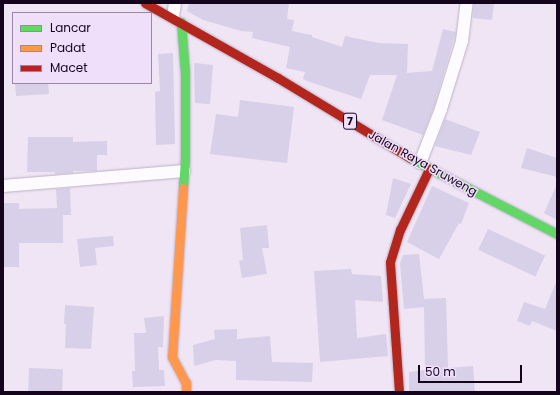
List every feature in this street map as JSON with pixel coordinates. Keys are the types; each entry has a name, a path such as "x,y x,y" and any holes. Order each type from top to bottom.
{"main road":[{"name":"Jalan Raya Sruweng","path":"145,3 177,19 425,166 557,234"},
{"path":"177,19 185,73 184,171 172,357 186,383 186,392"},
{"path":"399,392 399,372 390,262 400,230 425,166"}],"street":[{"path":"175,3 177,19"},
{"path":"425,166 462,42 467,3"},
{"path":"3,186 184,171"}],"building":[{"path":"189,3 289,3 287,19 294,20 292,31 312,35 312,37 342,47 345,36 379,43 408,44 407,73 432,71 443,29 456,32 434,107 423,135 382,120 397,75 370,75 361,99 307,81 303,79 305,72 286,68 290,47 252,38 253,32 241,31 203,20 187,11"},
{"path":"474,3 494,3 492,20 473,18"},
{"path":"173,53 175,144 156,145 155,92 160,91 158,54"},
{"path":"194,63 213,65 210,104 195,103"},
{"path":"15,84 48,84 49,94 16,96"},
{"path":"240,100 294,107 287,163 210,154 216,114 238,117"},
{"path":"445,119 480,132 471,155 435,146"},
{"path":"28,137 73,137 73,142 107,141 107,155 97,155 97,171 73,171 73,173 55,174 55,172 27,172"},
{"path":"527,148 557,158 557,177 521,168"},
{"path":"393,178 411,184 395,218 386,215"},
{"path":"557,184 557,220 544,213"},
{"path":"432,186 469,203 461,224 459,223 439,259 407,242"},
{"path":"70,188 71,215 63,215 63,243 19,243 19,267 3,267 3,203 19,203 19,209 57,208 56,189"},
{"path":"267,225 269,248 262,248 267,274 242,278 239,261 243,260 240,228"},
{"path":"488,229 545,256 535,276 478,250"},
{"path":"113,236 114,246 95,248 97,265 80,267 77,239"},
{"path":"419,254 424,299 446,298 448,368 473,366 475,392 409,392 409,372 425,370 424,307 404,309 400,263 403,255"},
{"path":"351,269 352,274 381,276 383,302 355,300 357,338 386,334 388,356 320,362 314,271"},
{"path":"557,280 557,331 532,321 530,326 517,321 524,302 545,309"},
{"path":"65,305 94,307 91,349 65,348"},
{"path":"164,316 163,347 158,347 159,370 164,370 165,386 133,387 132,371 135,371 134,333 146,333 144,318"},
{"path":"237,329 237,339 270,336 272,362 313,363 312,382 236,380 236,361 216,360 194,366 193,345 215,339 214,330"},
{"path":"29,368 63,369 62,392 28,392"}],"traffic: fast":[{"path":"181,22 185,73 185,159 183,188"},
{"path":"410,158 557,234"}],"traffic: slow":[{"path":"183,188 172,357 186,383 186,392"}],"traffic: jam":[{"path":"145,3 278,78 410,158"},
{"path":"399,392 390,262 400,230 429,169"}]}
